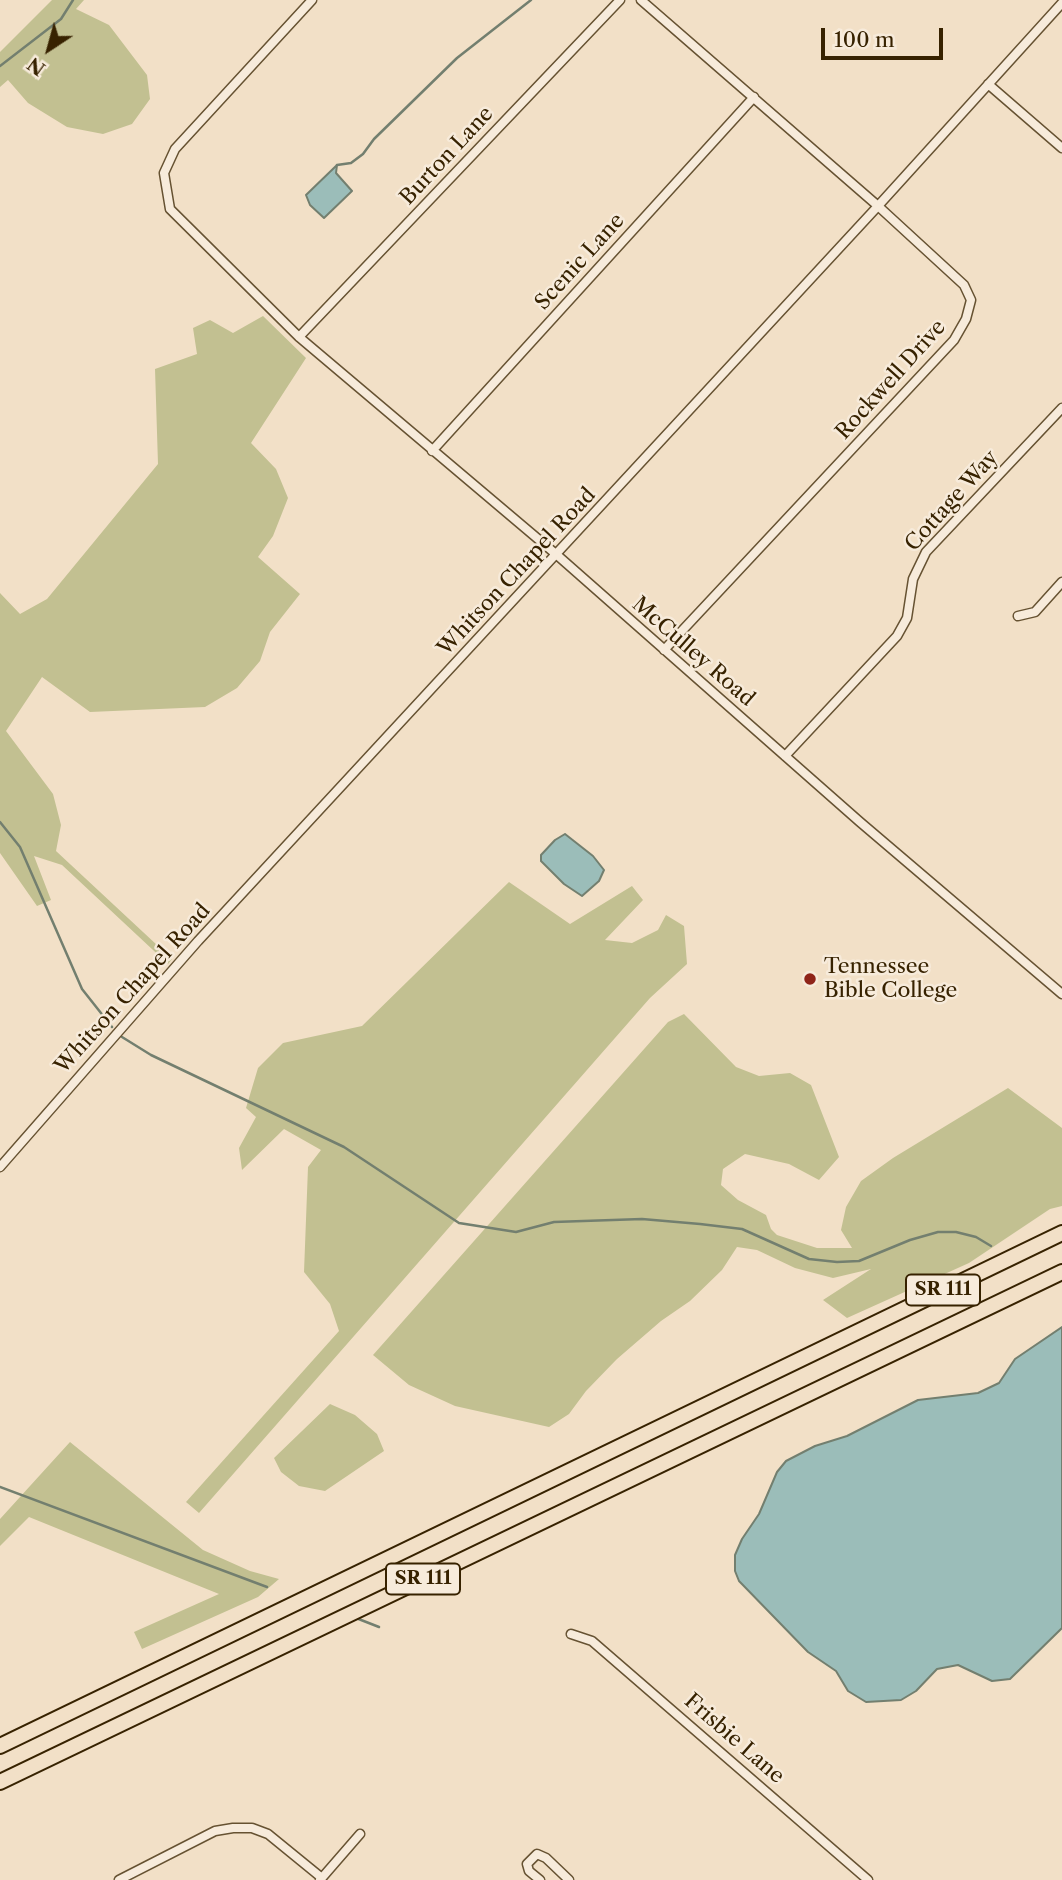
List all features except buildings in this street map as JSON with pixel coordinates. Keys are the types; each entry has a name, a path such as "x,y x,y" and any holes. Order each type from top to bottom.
{"highway":[{"name":"SR 111","path":"0,1746 1062,1233"},
{"name":"SR 111","path":"0,1782 1062,1272"}],"street":[{"name":"McCulley Road","path":"312,0 175,149 163,173 170,209 299,337 557,555 1062,995"},
{"name":"Burton Lane","path":"299,337 620,0"},
{"name":"Rockwell Drive","path":"641,0 878,206 964,285 971,300 967,319 954,340 664,650"},
{"name":"Whitson Chapel Road","path":"0,1167 198,940 557,555 1062,3"},
{"path":"988,84 1062,148"},
{"name":"Scenic Lane","path":"432,451 754,97"},
{"name":"Cottage Way","path":"785,756 897,636 907,618 913,579 926,552 1062,408"},
{"path":"1018,616 1035,612 1062,582"},
{"name":"Frisbie Lane","path":"571,1633 592,1641 603,1650 868,1880"},
{"path":"119,1880 215,1831 233,1828 252,1828 268,1834 321,1879 360,1834"},
{"path":"540,1880 529,1871 527,1864 537,1854 546,1858 569,1880"}],"shaded area":[{"path":"52,0 84,0 76,9 109,25 147,75 150,99 132,124 103,134 67,127 28,103 8,80 0,87 0,52"},
{"path":"263,316 306,358 251,443 276,469 288,498 273,536 258,557 300,594 270,632 260,661 237,688 205,707 90,712 42,677 6,731 53,794 61,825 56,851 172,959 168,964 62,865 34,856 51,900 37,906 0,853 0,593 20,614 47,599 158,464 155,369 197,354 193,328 210,320 233,333"},
{"path":"509,882 570,924 632,886 643,900 605,940 632,943 658,930 666,915 684,926 687,964 650,998 199,1513 186,1502 339,1331 330,1304 304,1272 308,1167 321,1150 284,1129 242,1170 239,1148 256,1117 246,1108 258,1068 283,1043 362,1026"},
{"path":"684,1014 736,1067 759,1076 790,1073 811,1085 839,1157 819,1180 789,1164 745,1154 723,1169 721,1185 738,1200 766,1215 771,1229 777,1235 817,1248 852,1248 841,1230 846,1207 861,1181 893,1158 1008,1088 1062,1128 1062,1206 1050,1209 969,1263 847,1318 823,1300 871,1269 833,1278 795,1268 757,1250 737,1247 722,1270 690,1301 661,1321 617,1359 586,1391 569,1414 549,1427 455,1406 409,1385 373,1355 668,1022"},
{"path":"330,1404 355,1415 377,1434 384,1451 325,1491 299,1486 281,1472 274,1458"},
{"path":"70,1442 203,1550 250,1571 279,1579 258,1597 142,1649 134,1632 219,1594 29,1517 0,1546 0,1519"}],"water":[{"path":"337,165 336,173 352,191 324,218 310,205 306,195"},
{"path":"565,834 593,856 604,870 599,881 582,896 564,884 541,861 541,855"},
{"path":"1062,1327 1062,1628 1010,1679 992,1681 958,1665 937,1669 916,1691 901,1700 866,1702 848,1691 836,1671 808,1652 739,1581 735,1571 735,1555 759,1514 777,1472 786,1461 815,1446 847,1436 918,1400 978,1393 999,1383 1015,1359"}],"waterway":[{"path":"0,66 61,19 73,0"},
{"path":"337,165 351,163 363,154 374,139 457,58 531,0"},
{"path":"0,822 20,847 82,989 112,1027"},
{"path":"122,1037 151,1055 344,1147 459,1223 516,1232 554,1222 642,1219 700,1224 742,1229 809,1259 837,1262 859,1261 910,1240 938,1232 956,1232 976,1237 991,1246"},
{"path":"0,1487 267,1587"},
{"path":"356,1618 379,1627"}],"place":[{"name":"Tennessee Bible College","path":"810,979"}]}
